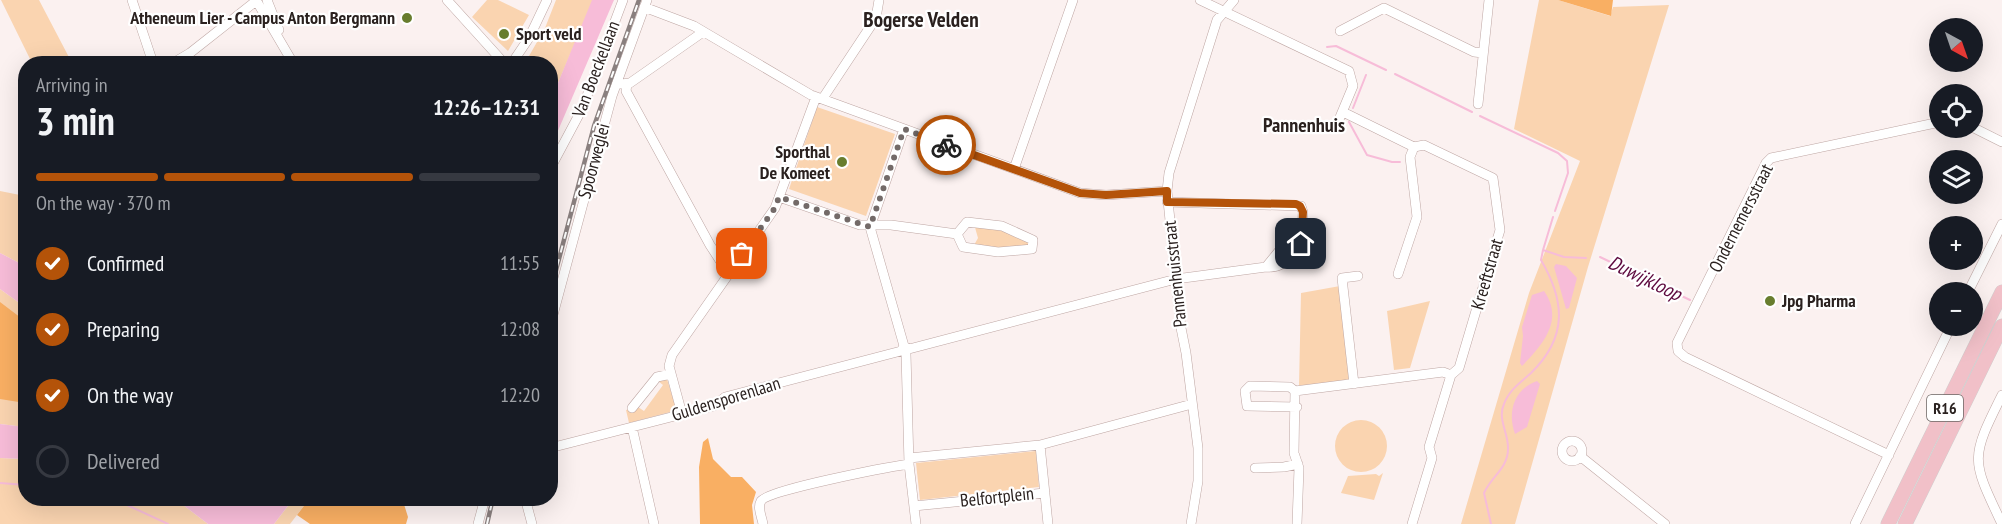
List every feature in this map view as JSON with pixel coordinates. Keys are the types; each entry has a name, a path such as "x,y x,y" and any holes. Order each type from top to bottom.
{"highway":[{"name":"R16","path":"1888,524 2002,292"},
{"name":"R16","path":"1905,524 2002,326"}],"street":[{"path":"132,0 151,56"},
{"path":"447,0 498,56"},
{"path":"517,56 529,38 547,0"},
{"name":"Van Boeckellaan","path":"558,154 582,109 623,0"},
{"path":"1014,169 1073,0"},
{"path":"1200,0 1348,71 1353,86 1338,122"},
{"name":"Pannenhuisstraat","path":"1191,524 1198,464 1167,191 1169,173 1202,62 1217,20 1234,0"},
{"path":"1478,104 1489,0"},
{"path":"256,1 268,4 283,44"},
{"path":"256,1 289,56"},
{"path":"182,56 256,1"},
{"path":"682,414 669,366 672,355 775,208 819,97 876,18 875,1"},
{"path":"646,4 703,32 819,97 1080,193 1106,195 1167,191"},
{"name":"Spoorweglei","path":"558,296 616,82 646,4"},
{"path":"1340,31 1384,8 1474,52 1483,53"},
{"path":"616,82 627,84 703,32"},
{"path":"627,84 626,91 698,223 721,262 731,270"},
{"name":"Kreeftstraat","path":"1343,112 1414,147 1424,145 1493,178 1500,230 1459,368 1450,375 1430,447 1432,458 1412,524"},
{"name":"Ondernemersstraat","path":"1889,455 1685,357 1678,351 1677,343 1766,163 1771,158 1929,124"},
{"path":"904,129 870,227 905,350 909,461 916,524"},
{"path":"1983,132 2002,142"},
{"path":"1398,274 1417,217 1410,157 1414,147"},
{"path":"779,197 870,227 891,225 957,234"},
{"path":"1167,202 1300,206 1303,212 1301,244 1308,253"},
{"path":"967,222 1002,226 1033,240 1032,249 998,252 963,247 957,234 967,222"},
{"path":"1973,282 2002,224"},
{"name":"Guldensporenlaan","path":"558,446 714,406 725,396 1176,279 1266,267"},
{"path":"1331,279 1358,276"},
{"path":"1342,278 1354,384"},
{"path":"1855,524 1946,336"},
{"path":"1295,391 1443,372 1450,375"},
{"path":"632,408 657,377 671,374"},
{"path":"1297,407 1247,406 1245,391 1250,386 1290,387 1295,391 1297,407 1294,453 1298,464 1297,524"},
{"path":"2002,394 1979,442 1977,454 1978,470 2002,524"},
{"path":"763,524 759,507 760,502 768,496 909,461 1040,445 1192,404"},
{"path":"632,427 654,524"},
{"name":"Belfortplein","path":"914,506 1045,493 1040,445"},
{"path":"1580,456 1665,524"},
{"path":"1255,468 1298,464"},
{"path":"1045,493 1048,524"},
{"path":"478,524 483,506"},
{"path":"527,506 532,524"}],"shaded area":[{"path":"1,0 39,0 68,56 29,56"},
{"name":"Sport veld","path":"487,0 498,0 529,15 508,51 472,17"},
{"path":"556,0 593,0 558,83 558,56 529,56 545,28"},
{"path":"592,0 614,0 558,131 558,83"},
{"path":"1539,0 1558,0 1610,16 1613,7 1669,5 1588,267 1515,524 1461,524 1529,293 1580,161 1514,129"},
{"path":"1558,0 1613,0 1611,16"},
{"name":"Sporthal De Komeet","path":"817,107 895,134 866,216 789,189"},
{"path":"0,191 18,195 18,262 0,253"},
{"path":"974,224 1002,228 1032,241 1030,247 999,251 973,247 978,238"},
{"path":"0,253 18,262 18,302 0,289"},
{"path":"1556,264 1566,266 1577,278 1569,308 1566,309 1554,267"},
{"path":"1340,286 1350,380 1299,386 1301,293"},
{"path":"0,289 18,302 18,426 0,424"},
{"path":"1544,291 1550,301 1552,321 1538,349 1522,366 1520,363 1522,327 1532,295"},
{"path":"1430,301 1410,368 1394,370 1387,311"},
{"path":"0,302 18,316 18,402 0,399"},
{"path":"667,379 676,408 674,411 629,423 626,410 638,407 644,411 663,385 658,381"},
{"path":"1537,381 1540,384 1527,427 1515,434 1512,418 1514,402 1523,390"},
{"path":"1356,420 1366,420 1380,427 1387,446 1380,465 1366,472 1356,472 1346,468 1339,461 1335,451 1335,441 1339,431 1346,424"},
{"path":"0,424 18,426 18,459 0,458"},
{"path":"708,438 713,459 731,477 742,477 756,492 752,505 754,524 700,524 699,467 703,442"},
{"path":"1036,451 1039,487 920,500 916,463"},
{"path":"0,458 18,459 18,506 184,506 208,524 0,524"},
{"path":"1383,473 1374,500 1341,493 1348,476 1376,474 1379,476"},
{"path":"184,506 288,506 274,524 208,524"},
{"path":"288,506 304,506 290,524 274,524"},
{"path":"304,506 405,506 408,517 406,524 310,524 297,515"}],"waterway":[{"name":"Duwijkloop","path":"1327,47 1336,46 1386,70"},
{"name":"Duwijkloop","path":"1395,74 1472,112"},
{"name":"Duwijkloop","path":"1353,108 1366,75"},
{"name":"Duwijkloop","path":"1480,116 1558,153 1567,161 1568,173 1555,211"},
{"name":"Duwijkloop","path":"1349,122 1367,155 1400,162"},
{"name":"Duwijkloop","path":"1553,217 1543,250 1564,257 1586,258"},
{"path":"1491,524 1484,493 1507,456 1508,443 1502,421 1504,404 1512,390 1543,359 1552,346 1557,332 1558,304 1555,290 1541,260 1543,250"},
{"name":"Duwijkloop","path":"1600,257 1690,300"},
{"path":"0,483 18,484"},
{"path":"129,506 168,524"}],"railway":[{"path":"558,263 594,126 639,0"},
{"path":"487,524 491,506"}],"way so far":[{"path":"742,254 775,208 779,197 870,227 904,129 946,145"}],"place":[{"name":"Atheneum Lier - Campus Anton Bergmann","path":"407,18"},
{"name":"Sport veld","path":"504,34"},
{"name":"Sporthal De Komeet","path":"842,162"},
{"name":"Jpg Pharma","path":"1770,301"}],"district":[{"name":"Bogerse Velden","path":"921,20"},
{"name":"Pannenhuis","path":"1304,125"}],"route":[{"path":"946,145 1080,193 1106,195 1167,191 1167,202 1296,204 1303,212 1300,230 1301,244"}]}
